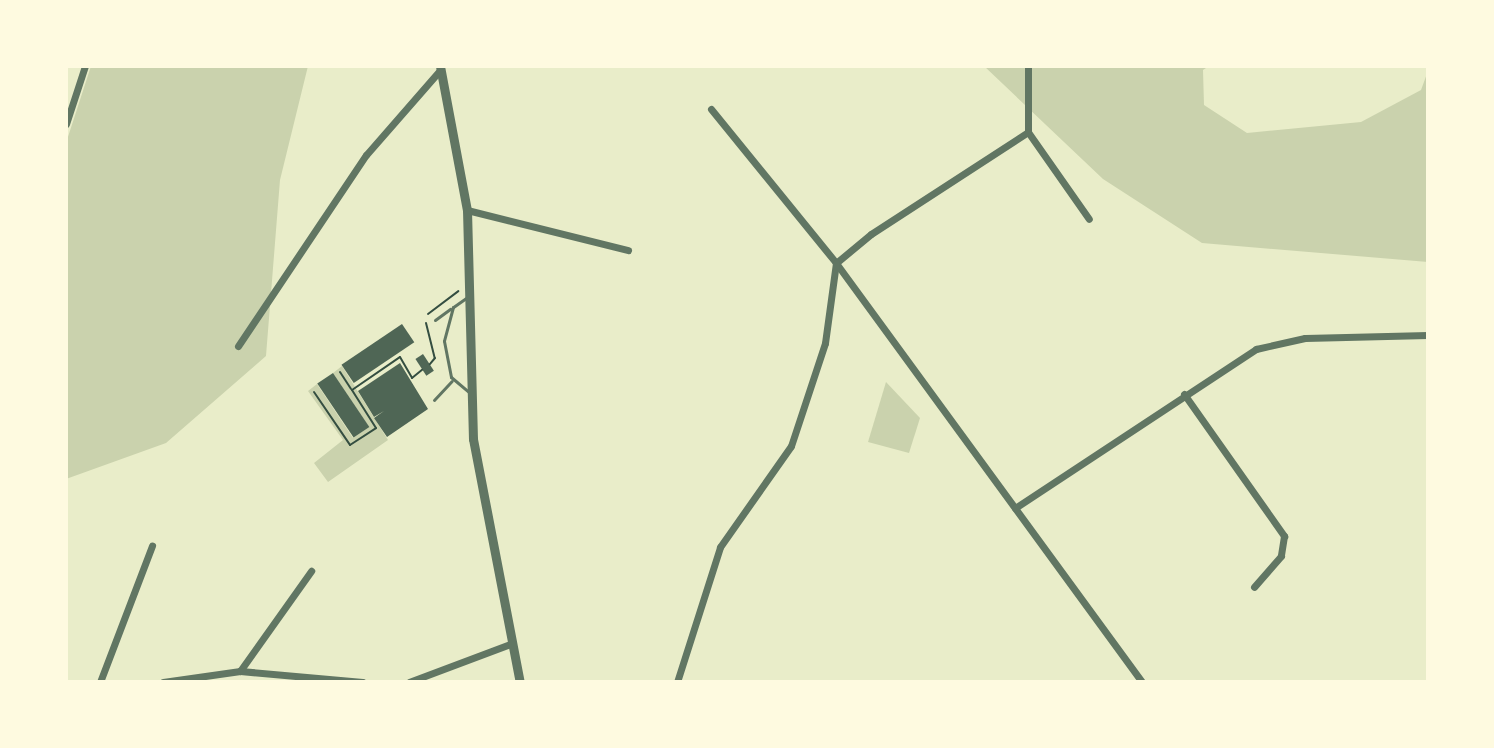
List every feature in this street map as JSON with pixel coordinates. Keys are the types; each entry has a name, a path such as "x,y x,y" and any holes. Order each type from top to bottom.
{"street":[{"path":"66,124 85,66"},
{"path":"1028,66 1028,132 1089,219"},
{"path":"442,69 467,210 466,298 473,439 510,644 520,682"},
{"path":"238,346 358,166 442,69"},
{"path":"711,109 836,263 1142,682"},
{"path":"677,682 720,547 773,475 797,431 825,343 836,263 871,234 1028,132"},
{"path":"467,210 628,250"},
{"path":"1015,508 1184,394 1277,342 1428,335"},
{"path":"1184,394 1284,536 1281,556 1254,587"},
{"path":"100,682 152,546"},
{"path":"240,671 311,571"},
{"path":"409,682 510,644"},
{"path":"163,682 240,671 363,682"}],"lane":[{"path":"435,320 466,298"},
{"path":"434,400 452,385 444,341 453,307"},
{"path":"451,377 471,394"}],"path":[{"path":"352,390 400,357 412,378 422,370"},
{"path":"314,392 350,445 376,428 340,372"}],"green space":[{"path":"91,66 308,66 280,180 266,356 166,443 66,479 66,143"},
{"path":"984,66 1209,66 1203,70 1204,105 1247,133 1361,122 1421,90 1428,71 1428,262 1202,243 1103,179"},
{"path":"342,366 388,440 328,482 314,463 343,440 308,391 317,384 353,438 369,427 333,373"},
{"path":"886,382 920,418 909,453 868,442"}],"building":[{"path":"402,324 414,342 354,383 341,365"},
{"path":"423,354 434,371 426,376 415,359"},
{"path":"400,363 428,409 387,437 374,418 384,411 374,417 358,391"},
{"path":"333,373 369,427 354,438 317,384"}]}
